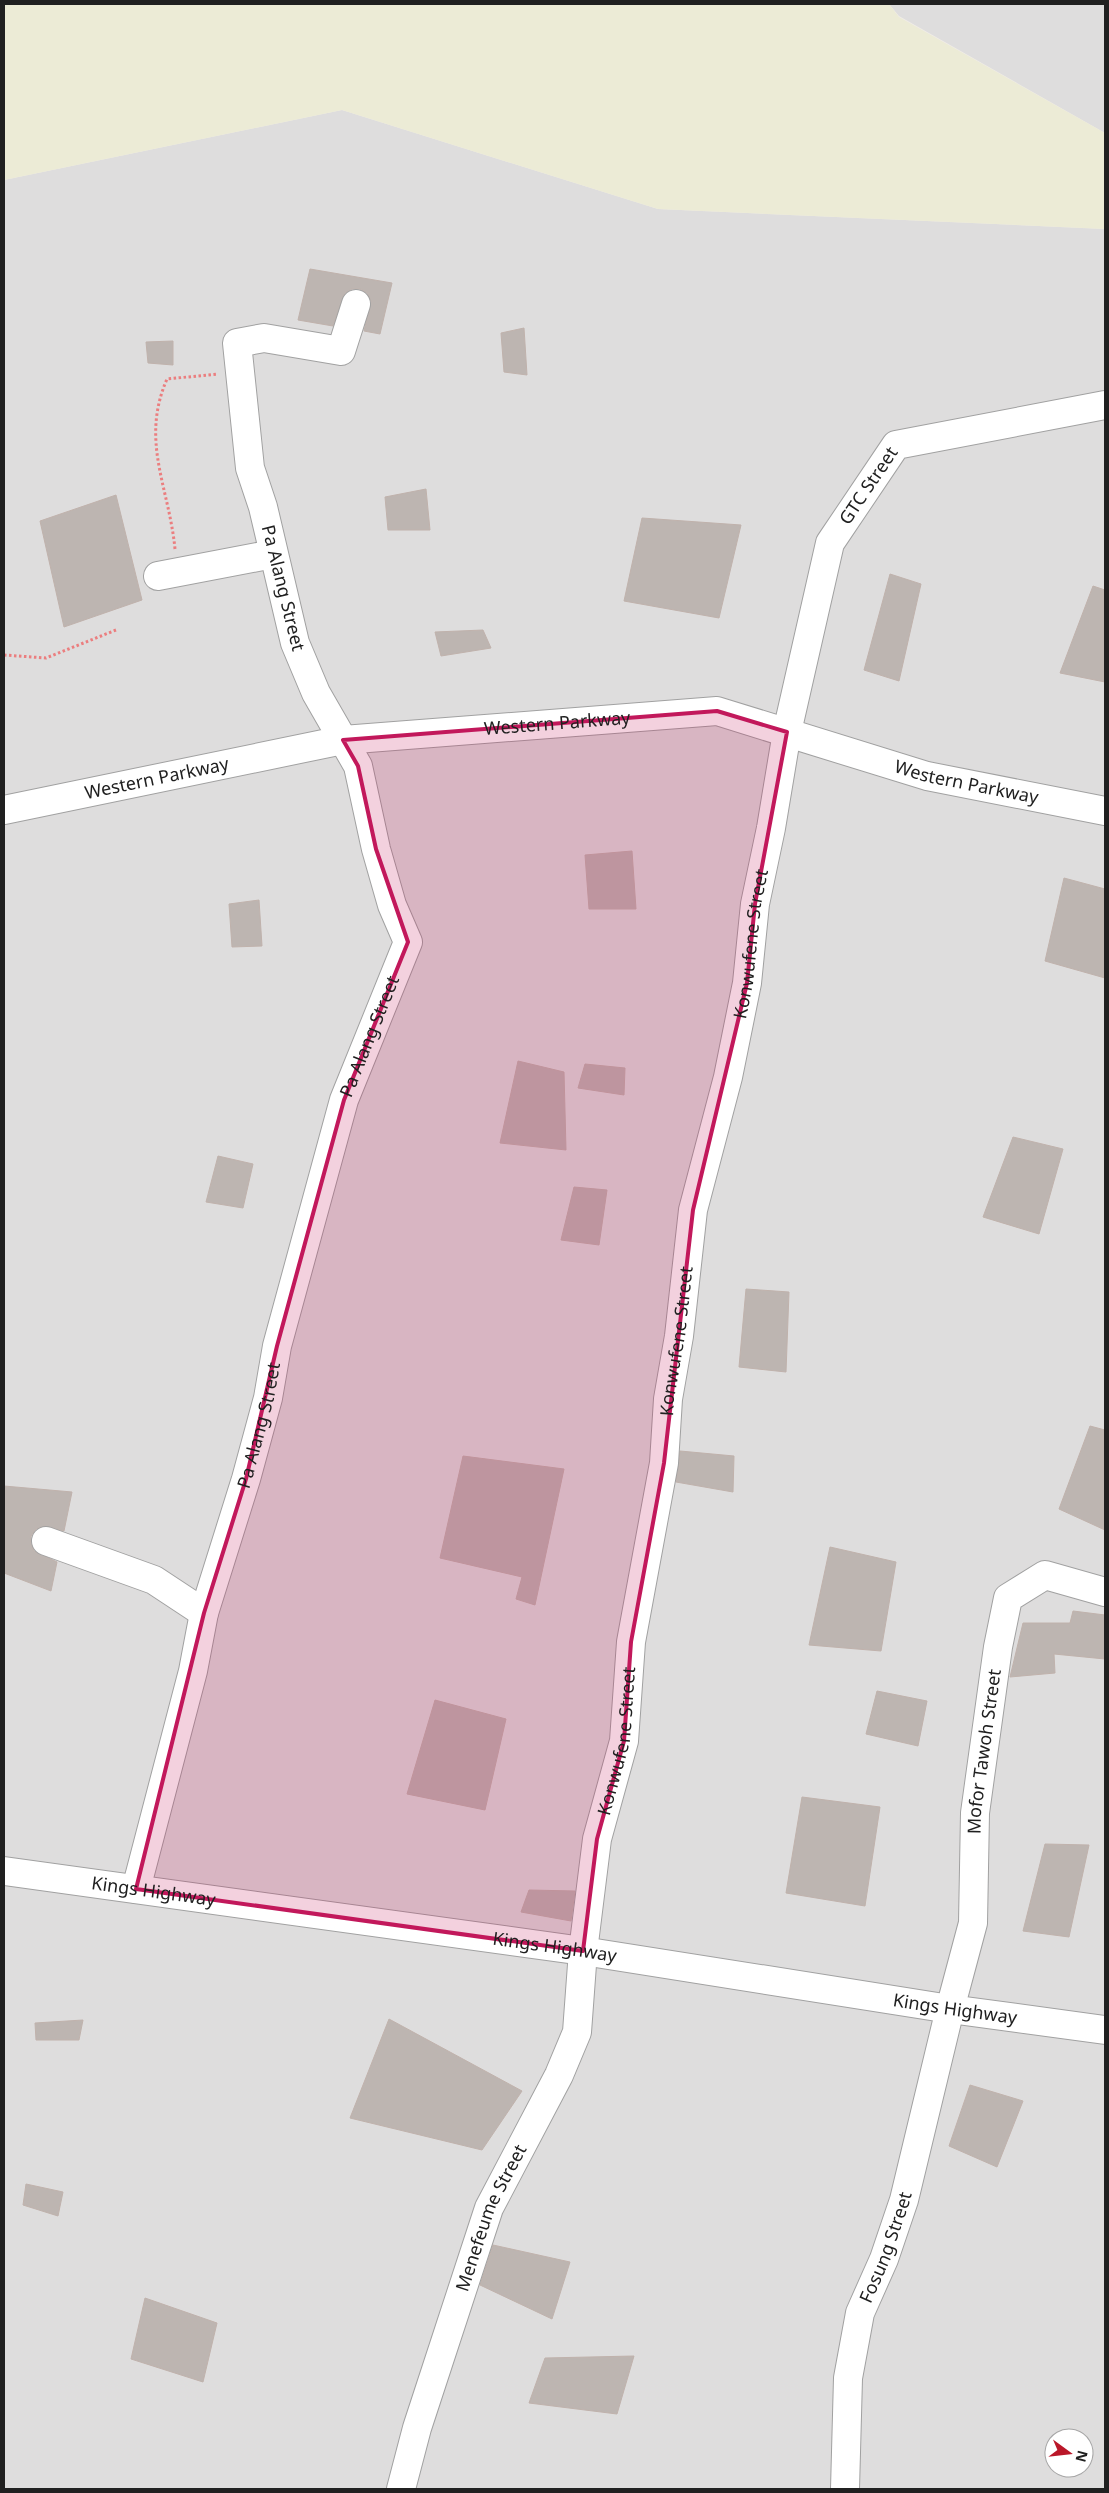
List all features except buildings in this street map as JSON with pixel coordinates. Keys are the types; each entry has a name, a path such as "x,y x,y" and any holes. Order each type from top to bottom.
{"street":[{"name":"Pa Alang Street","path":"136,1889 193,1671 204,1613 246,1479 268,1398 277,1346 344,1100 408,942 392,905 376,849 358,766 316,693 295,643 263,507 250,468 237,343 264,338 341,352 356,304"},
{"name":"GTC Street","path":"787,732 830,543 896,445 1105,405"},
{"path":"168,574 273,554"},
{"name":"Western Parkway","path":"4,810 343,740 718,711 927,776 1105,811"},
{"name":"Konwufene Street","path":"583,1951 596,1840 624,1741 631,1642 664,1463 668,1399 678,1336 693,1210 728,1076 747,983 755,904 771,828 787,732"},
{"path":"46,1541 154,1580 204,1613"},
{"name":"Mofor Tawoh Street","path":"950,2009 973,1923 975,1813 998,1647 1008,1598 1045,1575 1105,1592"},
{"name":"Kings Highway","path":"4,1870 583,1951 950,2009 1105,2030"},
{"name":"Menefeume Street","path":"401,2489 417,2428 489,2208 559,2075 577,2032 583,1951"},
{"name":"Fosung Street","path":"845,2489 848,2378 860,2313 884,2258 904,2200 950,2009"}],"path":[{"path":"168,574 172,520 157,465 154,439 159,396 167,379 195,378 231,372 240,377"},
{"path":"4,655 46,658 116,630"}],"highlighted area":[{"path":"717,711 787,732 755,904 747,983 693,1210 664,1463 631,1642 624,1741 597,1839 583,1951 136,1889 204,1613 246,1479 277,1346 344,1100 408,942 376,849 358,766 343,740"}],"shaded area":[{"path":"889,4 1105,4 1105,133 899,16"},
{"path":"342,110 658,209 1105,229 1105,2489 4,2489 4,180"}],"green space":[{"path":"4,4 889,4 899,17 1105,133 1105,229 658,209 342,110 4,180"}]}
